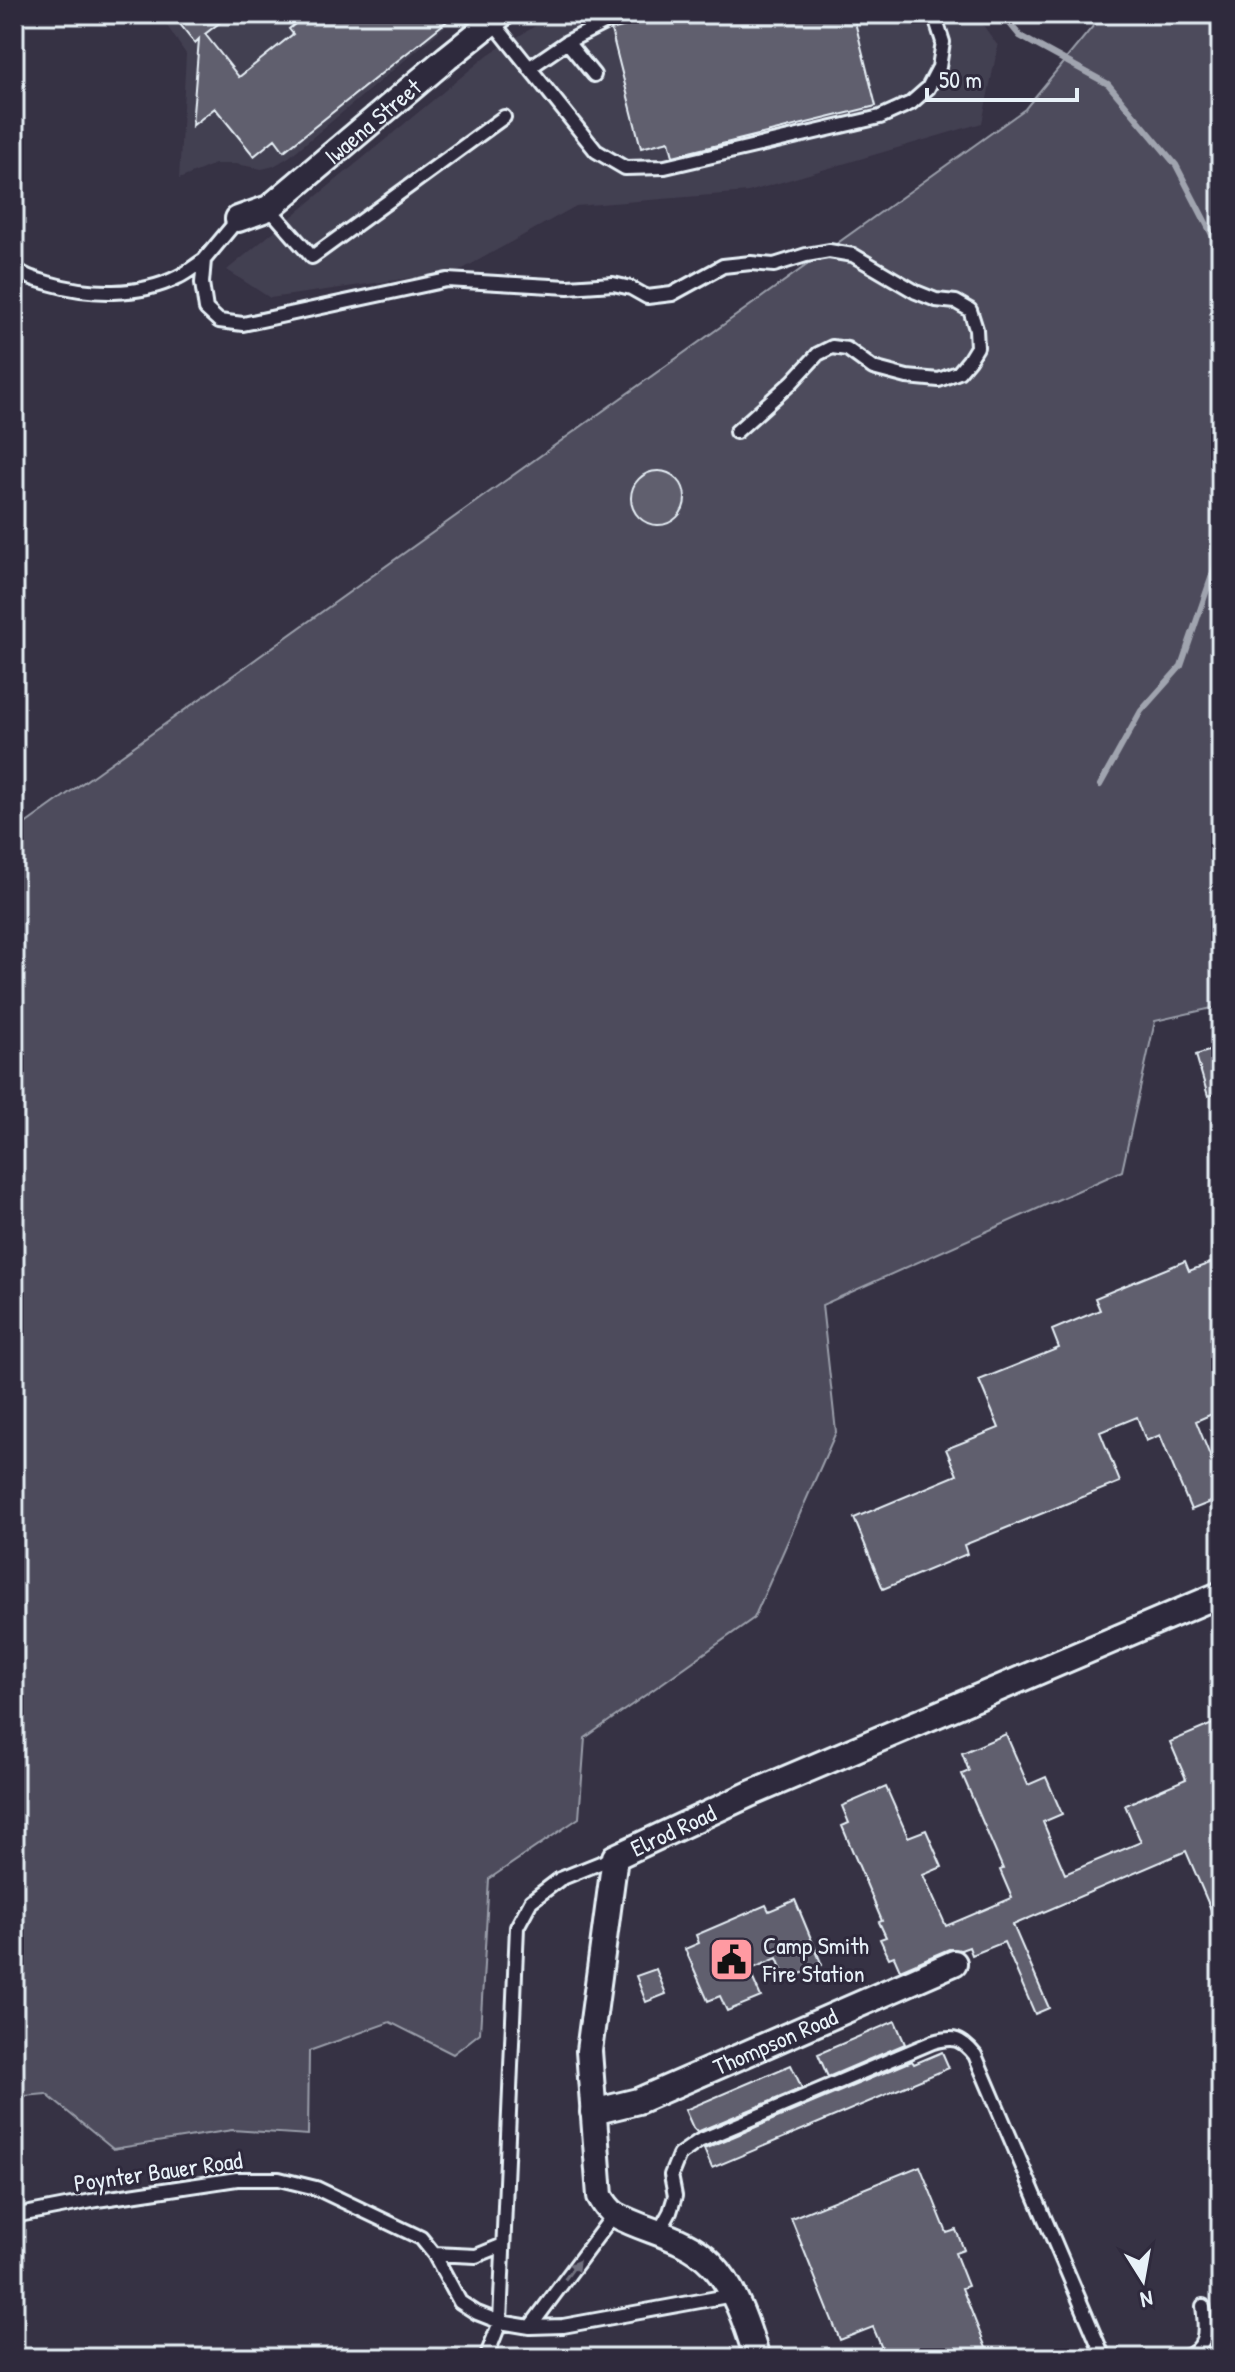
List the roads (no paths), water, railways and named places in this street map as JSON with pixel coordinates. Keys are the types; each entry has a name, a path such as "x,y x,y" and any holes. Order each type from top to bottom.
{"street":[{"name":"Iwaena Street","path":"238,219 269,208 497,18"},
{"name":"Elrod Road","path":"614,2214 600,2196 589,2051 615,1857 750,1794 1221,1594"},
{"name":"Thompson Road","path":"593,2112 638,2101 954,1963"},
{"path":"614,2214 659,2232 709,2260 723,2276 733,2295 757,2358"}],"lane":[{"path":"529,68 567,42 622,14"},
{"path":"497,18 529,68 596,151 625,168 665,167 880,117 911,103 928,88 939,67 943,42 934,14"},
{"path":"567,42 594,75"},
{"path":"269,208 312,257 504,117"},
{"path":"14,267 22,275 65,288 108,292 144,288 177,278 204,260 238,219"},
{"path":"204,260 202,283 206,309 219,321 243,324 447,280 568,287 613,284 631,288 647,297 672,294 723,266 751,263 774,265 829,251 853,255 916,292 936,300 956,302 970,310 977,347 959,372 939,380 907,377 873,368 847,349 832,347 818,354 736,432"},
{"path":"486,2358 500,2322 517,1927 531,1901 560,1879 615,1857"},
{"path":"659,2232 673,2204 675,2196 671,2175 679,2155 699,2141 950,2037 966,2043 975,2055 1104,2358"},
{"name":"Poynter Bauer Road","path":"14,2218 97,2200 237,2179 279,2179 316,2188 421,2238 434,2254 460,2302 500,2322 530,2327 563,2326 733,2295"},
{"path":"530,2327 614,2214"},
{"path":"434,2254 476,2256 503,2245"},
{"path":"1182,2358 1192,2355 1201,2347 1205,2337 1203,2306"},
{"path":"14,2356 25,2358"}],"waterway":[{"path":"1002,14 1020,36 1108,84 1176,165 1221,252"},
{"path":"1100,785 1141,711 1181,666 1221,549"}],"place":[{"name":"Camp Smith Fire Station","path":"732,1959"}]}
